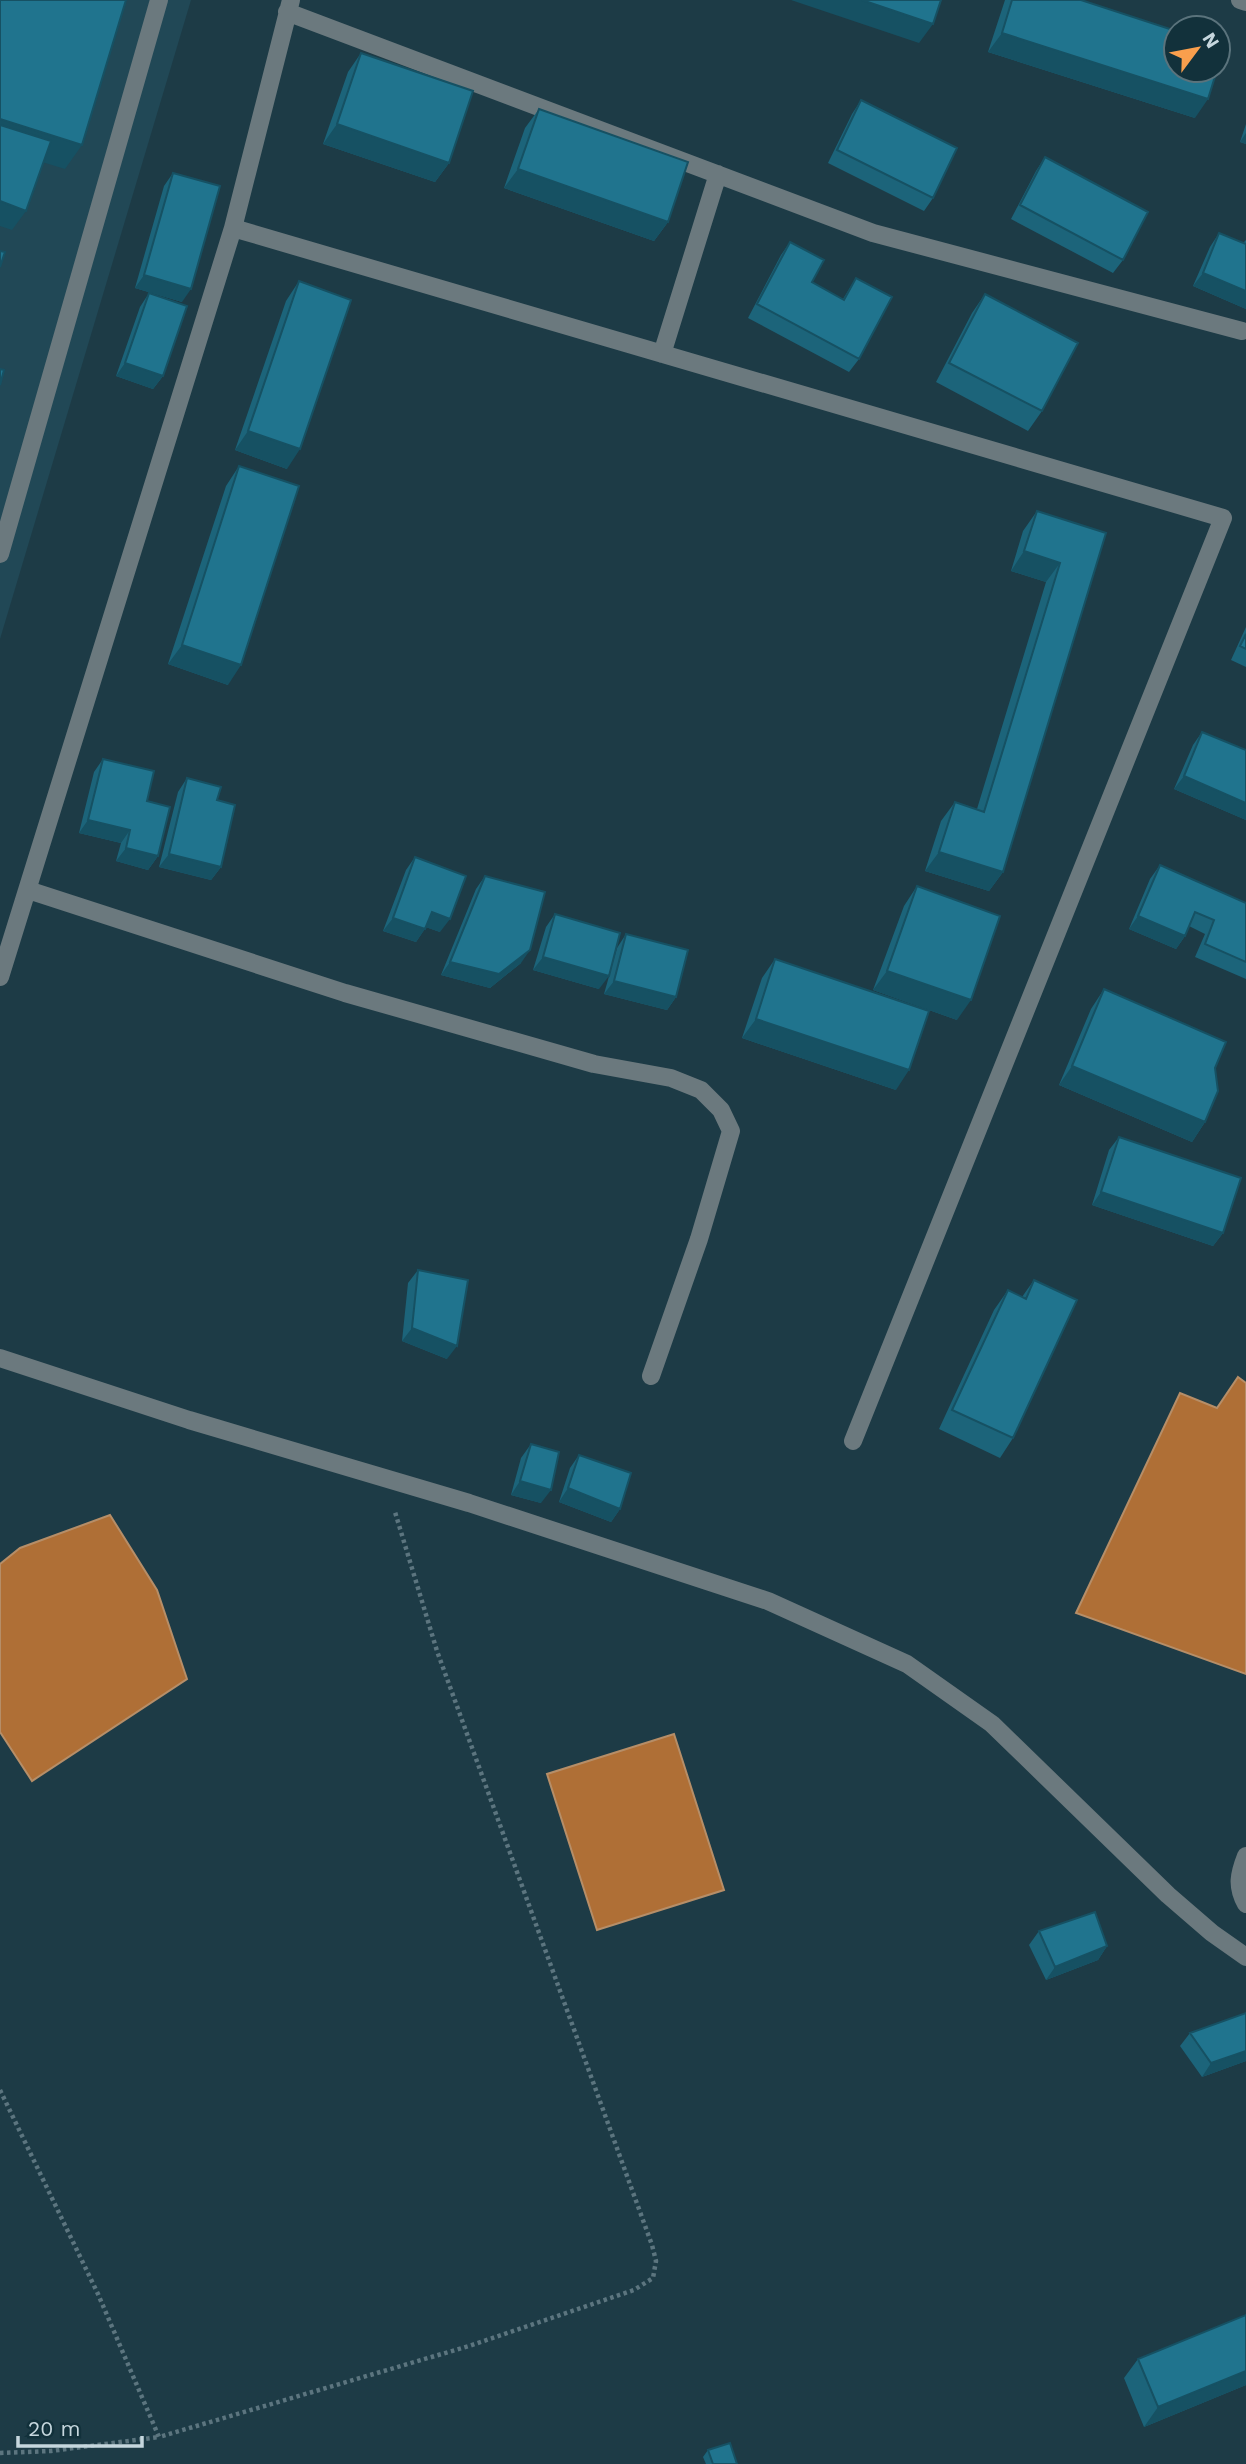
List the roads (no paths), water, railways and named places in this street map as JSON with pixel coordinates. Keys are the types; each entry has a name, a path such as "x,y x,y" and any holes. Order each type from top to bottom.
{"street":[{"path":"0,554 159,0"},
{"path":"1240,0 1246,2"},
{"path":"0,977 233,228 289,6 873,233 1242,331"},
{"path":"662,354 718,174"},
{"path":"233,228 1223,517 853,1441"},
{"path":"28,890 345,993 594,1064 671,1078 701,1090 721,1110 731,1131 699,1239 651,1376"},
{"path":"0,1358 768,1601 907,1664 992,1724 1168,1895 1212,1933 1246,1957"},
{"path":"1246,1856 1238,1876 1240,1893 1246,1904"}]}
